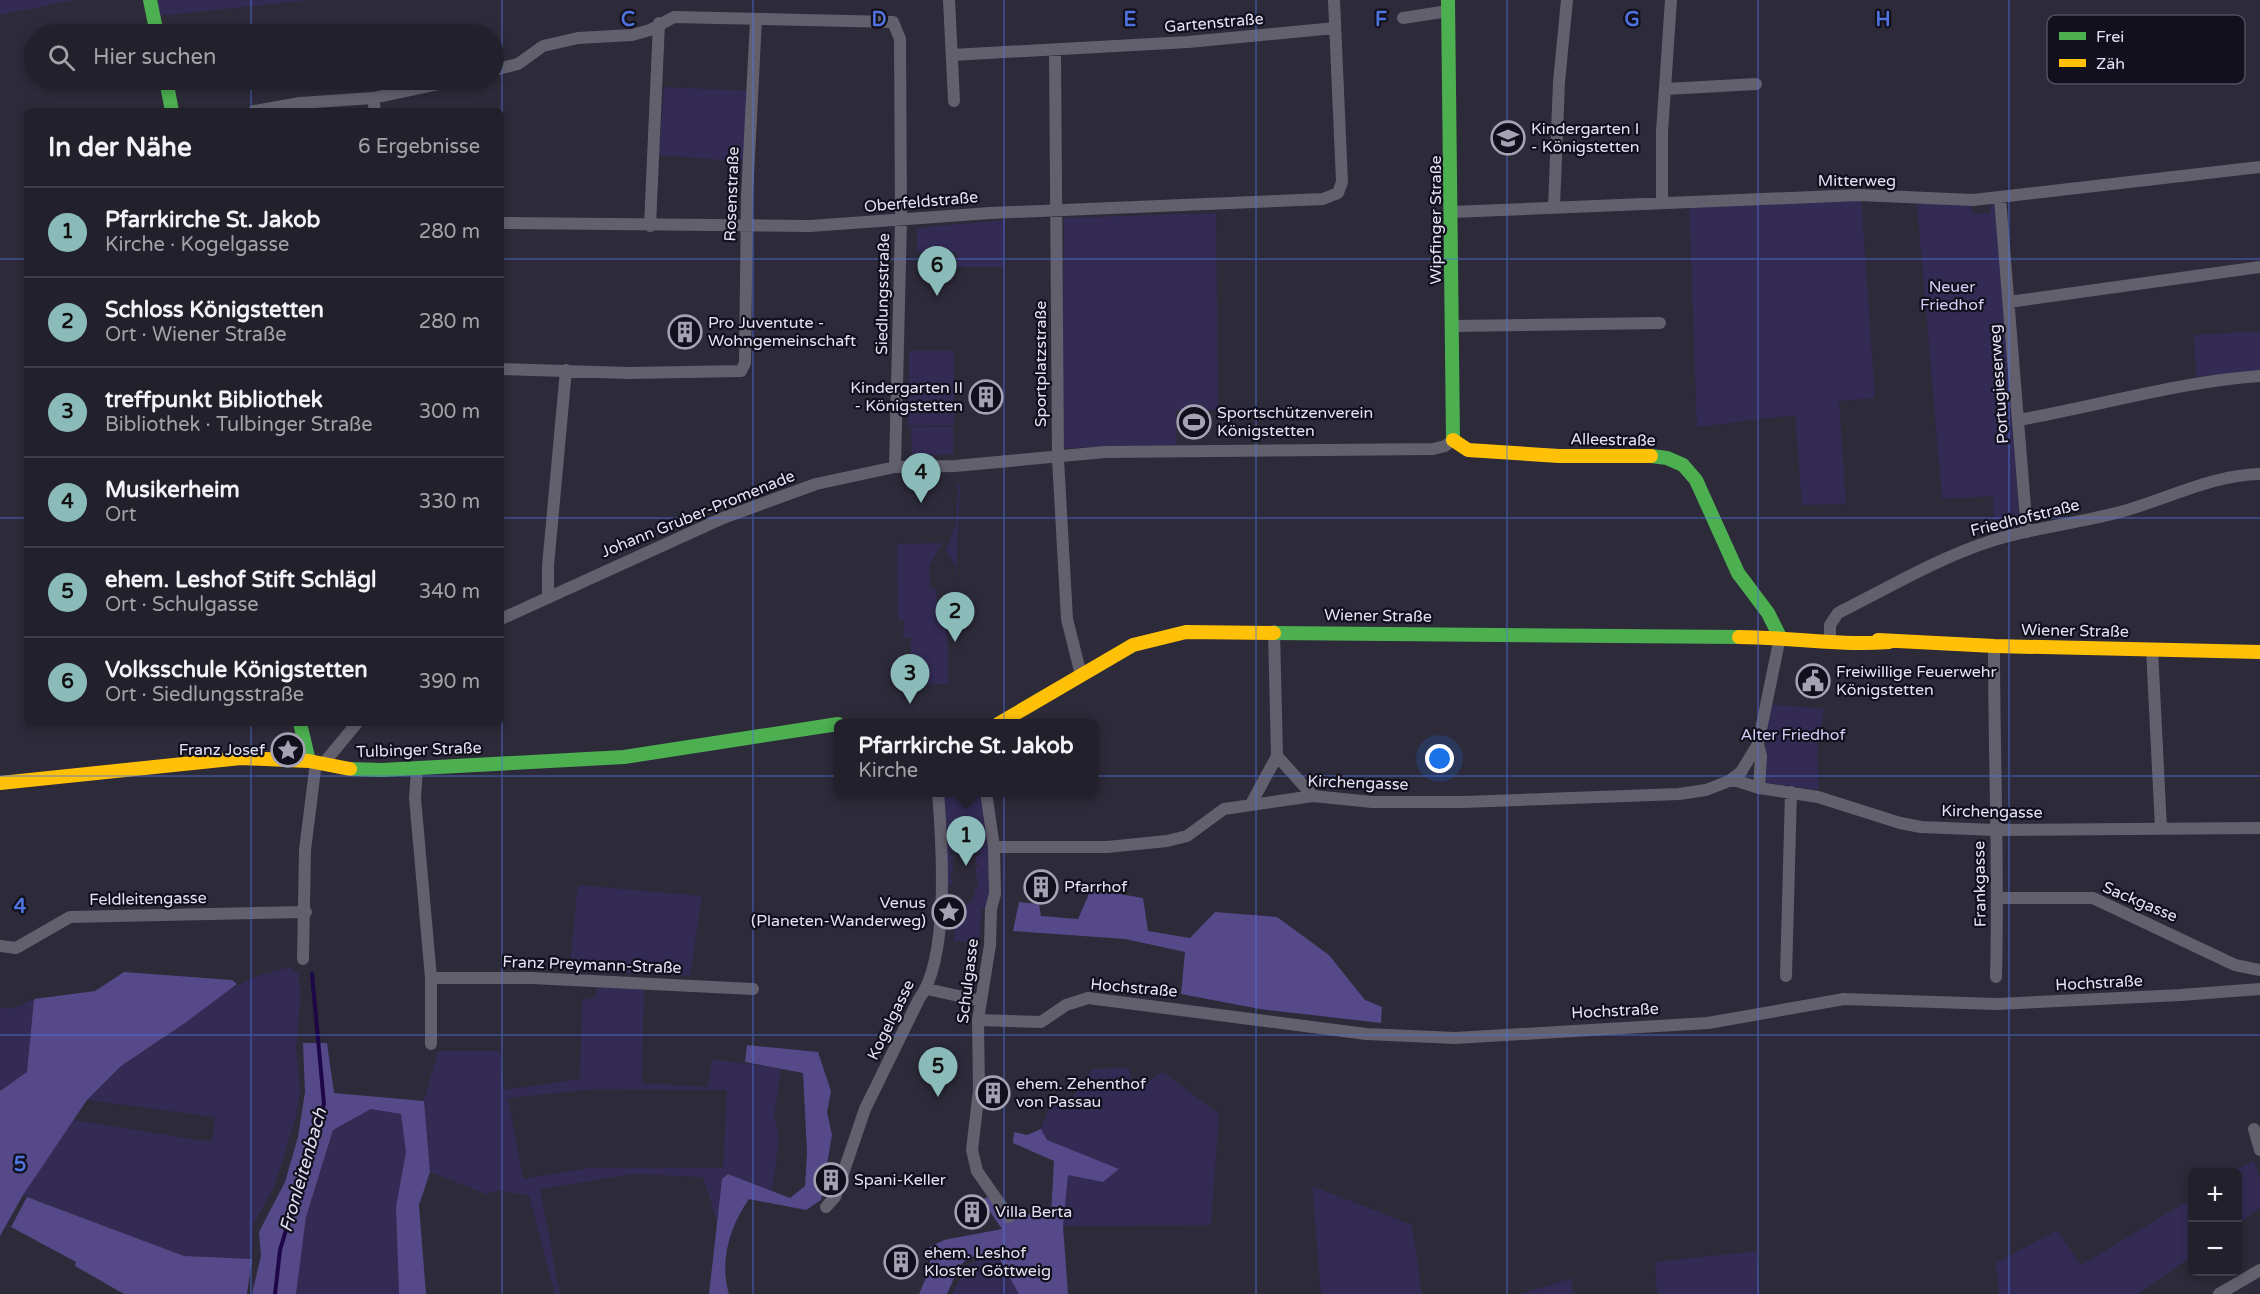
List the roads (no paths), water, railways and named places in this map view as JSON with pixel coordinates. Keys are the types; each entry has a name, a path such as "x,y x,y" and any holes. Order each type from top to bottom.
{"main road":[{"path":"151,3 155,24"},
{"name":"Wipfinger Straße","path":"1448,5 1454,440"},
{"path":"168,90 171,108"},
{"name":"Alleestraße","path":"1454,440 1468,450 1552,456 1651,456 1667,458 1683,465 1696,480 1738,573 1768,614 1780,637"},
{"name":"Wiener Straße","path":"1005,719 1133,645 1167,635 1204,631 1830,637 1864,645 1889,642 2260,652"},
{"name":"Tulbinger Straße","path":"0,783 213,759 316,762 348,769 417,769 624,757 735,742 834,725"},
{"path":"301,726 316,762"}],"street":[{"path":"949,0 954,101"},
{"path":"1334,0 1335,28"},
{"path":"1554,207 1559,82 1567,0"},
{"path":"1662,203 1671,0"},
{"path":"1403,18 1448,5"},
{"path":"504,68 518,64 543,46 578,38 632,35 650,30 659,23 674,17 756,19"},
{"name":"Siedlungsstraße","path":"756,19 886,21 897,26 900,39 901,221 895,467"},
{"name":"Rosenstraße","path":"566,370 629,373 741,371 745,363 747,227 756,19"},
{"path":"650,226 659,23"},
{"name":"Gartenstraße","path":"952,55 1055,51 1335,28"},
{"name":"Oberfeldstraße","path":"504,223 747,227 901,221 990,213 1312,201 1334,196 1341,189 1343,175 1335,28"},
{"name":"Sportplatzstraße","path":"1055,51 1058,210 1058,459 1066,620 1081,675"},
{"path":"1666,89 1756,84"},
{"path":"271,108 300,103 374,105 424,90"},
{"name":"Mitterweg","path":"1452,212 1859,195 1946,200 2000,198 2260,167"},
{"name":"Portugieserweg","path":"2000,198 2027,532"},
{"path":"2009,302 2260,267"},
{"path":"1453,326 1660,323"},
{"path":"504,369 566,370 548,566 548,598"},
{"path":"2018,420 2214,379 2260,376"},
{"name":"Johann Gruber-Promenade","path":"504,618 723,518 785,494 848,475 895,467 955,466 1058,459 1106,452 1433,449 1445,446 1454,440"},
{"name":"Friedhofstraße","path":"1830,637 1832,621 1839,613 1951,556 1991,541 2117,513 2189,488 2245,474 2260,474"},
{"path":"1251,804 1277,756 1274,631"},
{"name":"Kirchengasse","path":"994,847 1107,847 1167,841 1187,836 1224,809 1313,796 1372,802 1463,802 1667,794 1706,790 1729,781 1741,772 1758,744 1780,637"},
{"name":"Frankgasse","path":"1994,646 1995,830 1998,898 1996,977"},
{"path":"2152,649 2161,828"},
{"path":"303,959 306,912 305,850 316,762 354,726"},
{"path":"1758,744 1761,756 1759,788"},
{"path":"1277,756 1313,796"},
{"path":"417,769 415,798 417,838 431,978 431,1044"},
{"name":"Kirchengasse","path":"1729,781 1845,804 1900,823 1995,830 2260,828"},
{"path":"1786,976 1791,792"},
{"name":"Kogelgasse","path":"826,1207 835,1197 865,1109 919,999 927,988 937,943 940,908 941,836 938,797"},
{"name":"Schulgasse","path":"987,797 994,847 995,894 978,1020 979,1090 972,1150 977,1171 1009,1217"},
{"name":"Sackgasse","path":"1998,898 2092,898 2235,965 2260,970"},
{"name":"Feldleitengasse","path":"0,946 16,948 70,917 306,912"},
{"name":"Franz Preymann-Straße","path":"431,978 532,978 753,989"},
{"path":"927,988 981,1001"},
{"name":"Hochstraße","path":"978,1020 1041,1022 1066,1005 1088,998 1366,1034 1455,1038 1708,1023 1844,999 1996,1004 2181,995 2260,988"},
{"path":"2254,1129 2260,1150"},
{"path":"2219,1294 2260,1270"}],"waterway":[{"name":"Fronleitenbach","path":"275,1294 280,1250 324,1104 312,974"}],"place":[{"name":"Kindergarten I - Königstetten","path":"1508,138"},
{"name":"Volksschule Königstetten","path":"937,296"},
{"name":"Pro Juventute - Wohngemeinschaft","path":"685,332"},
{"name":"Kindergarten II - Königstetten","path":"986,397"},
{"name":"Sportschützenverein Königstetten","path":"1194,422"},
{"name":"Musikerheim","path":"921,503"},
{"name":"Schloss Königstetten","path":"955,642"},
{"name":"Freiwillige Feuerwehr Königstetten","path":"1813,681"},
{"name":"treffpunkt Bibliothek","path":"910,704"},
{"name":"Franz Josef","path":"288,750"},
{"name":"Pfarrkirche St. Jakob","path":"966,866"},
{"name":"Pfarrhof","path":"1041,887"},
{"name":"Venus (Planeten-Wanderweg)","path":"949,912"},
{"name":"ehem. Zehenthof von Passau","path":"993,1093"},
{"name":"ehem. Leshof Stift Schlägl","path":"938,1097"},
{"name":"Spani-Keller","path":"831,1180"},
{"name":"Villa Berta","path":"972,1212"},
{"name":"ehem. Leshof Kloster Göttweig","path":"901,1262"}],"park label":[{"name":"Neuer Friedhof","path":"1952,296"},
{"name":"Alter Friedhof","path":"1793,735"}]}
